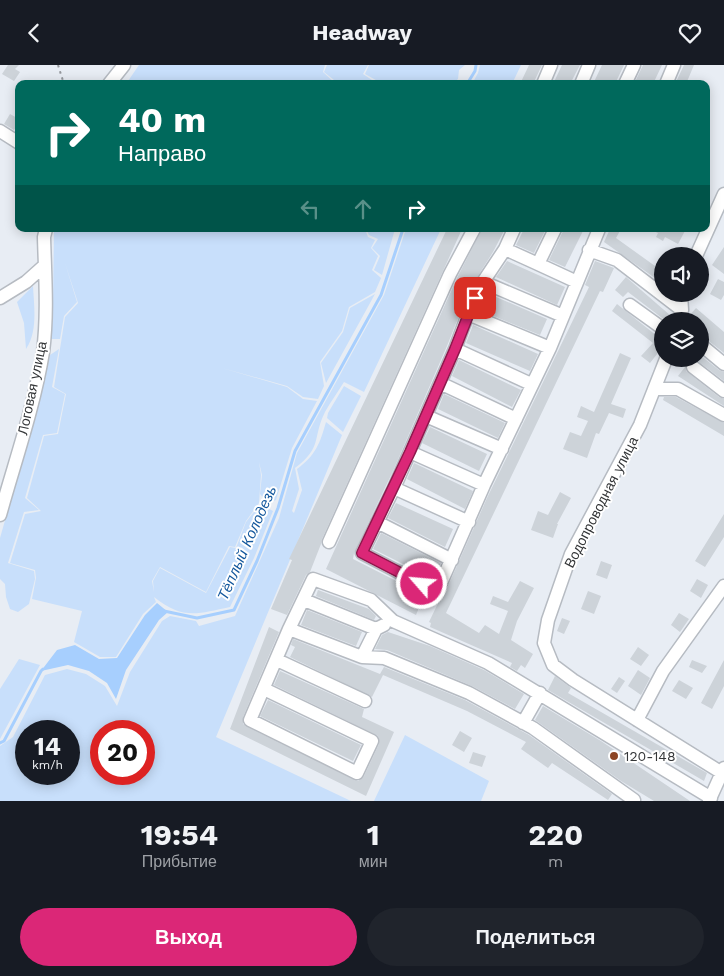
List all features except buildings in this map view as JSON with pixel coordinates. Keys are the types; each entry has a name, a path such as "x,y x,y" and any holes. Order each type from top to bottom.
{"street":[{"path":"112,80 124,65"},
{"path":"544,80 551,65"},
{"path":"583,80 589,65"},
{"path":"627,80 634,65"},
{"path":"668,80 674,65"},
{"path":"0,131 15,140"},
{"path":"710,225 724,194"},
{"name":"Логовая улица","path":"0,515 26,421 42,353 47,307 46,232"},
{"path":"329,542 450,274 472,232"},
{"path":"513,232 505,249 483,282 410,452 362,553 437,592 484,485 550,348 598,232"},
{"path":"538,264 554,232"},
{"path":"700,247 707,232"},
{"path":"505,249 577,282"},
{"path":"589,250 617,260 676,312"},
{"path":"0,298 26,282 45,265"},
{"path":"483,282 563,316"},
{"path":"630,305 654,322"},
{"path":"468,314 550,348"},
{"path":"455,349 531,384"},
{"path":"709,352 724,364"},
{"name":"Водопроводная улица","path":"663,367 640,425 571,554 548,620 544,643 553,665 573,680 723,770"},
{"path":"693,367 724,391"},
{"path":"440,383 516,419"},
{"path":"654,389 678,389 724,415"},
{"path":"426,416 502,449"},
{"path":"410,452 484,485"},
{"path":"394,487 469,522"},
{"path":"377,522 452,560"},
{"path":"264,689 372,741 357,773 250,720 289,629 313,579 371,599 393,621 488,663 540,693 710,800 723,770"},
{"path":"637,720 663,671 724,586"},
{"path":"304,600 376,629"},
{"path":"362,657 376,629 393,621"},
{"path":"289,629 362,657 384,659 469,693 523,723 633,801"},
{"path":"277,660 365,701"},
{"path":"523,723 540,693"}],"path":[{"path":"58,65 63,80"}],"shaded area":[{"path":"139,65 325,65 323,72 332,80 129,80"},
{"path":"327,65 368,65 363,74 372,80 334,80 324,72"},
{"path":"369,65 465,65 459,70 457,80 376,80 365,74"},
{"path":"480,65 521,65 514,80 474,80"},
{"path":"54,232 366,232 368,237 375,240 371,248 378,256 372,270 381,278 375,292 349,307 342,331 320,362 324,386 318,399 303,397 287,386 222,368 287,387 303,399 317,401 292,448 276,500 268,503 260,494 262,475 259,462 261,475 259,503 246,521 235,547 229,546 206,592 160,567 152,581 154,592 153,581 160,568 206,593 230,547 236,548 246,522 260,504 273,511 254,558 230,607 199,613 182,612 173,609 154,597 156,602 143,614 116,657 100,657 74,642 82,611 32,599 36,578 35,570 10,563 25,514 41,511 27,498 44,436 58,434 66,394 54,387 65,317 78,303 65,263 77,302 64,316 60,339 49,339 53,302"},
{"path":"368,232 394,232 382,275 374,270 380,256 372,248 378,239 369,235"},
{"path":"405,232 440,232 364,392 344,382 325,412 316,442 310,454 295,468 299,489 292,511 294,513 302,490 297,469 313,454 322,436 326,422 342,435 216,737 351,801 0,801 0,746 13,737 15,733 15,785 80,785 80,720 22,720 45,675 67,669 86,674 105,686 117,706 130,672 162,621 170,616 196,621 199,626 235,616 279,518 297,453 384,295"},
{"path":"33,286 34,327 26,349 24,323 17,302"},
{"path":"375,294 326,383 321,363 343,332 350,308"},
{"path":"59,349 52,387 65,394 57,433 43,435 25,498 39,510 24,512 8,563 34,571 35,579 29,604 18,612 10,609 6,597 5,584 0,579 0,538 50,355"},
{"path":"344,386 361,396 343,432 327,418"},
{"path":"19,659 40,665 0,739 0,689"},
{"path":"405,735 489,781 481,801 374,801"}],"water":[{"path":"157,603 168,612 159,620 126,670 116,699 107,683 89,671 68,665 41,671 57,650 75,645 99,659 117,658 145,615"}],"waterway":[{"name":"Тёплый Колодезь","path":"469,80 476,65"},
{"name":"Тёплый Колодезь","path":"164,611 197,618 234,610 257,561 278,508 295,451 381,295 402,232"},
{"name":"Тёплый Колодезь","path":"0,743 4,741 43,669"}],"place":[{"name":"120-148","path":"614,756"}],"route":[{"path":"422,584 362,553 410,452 475,298"}]}
